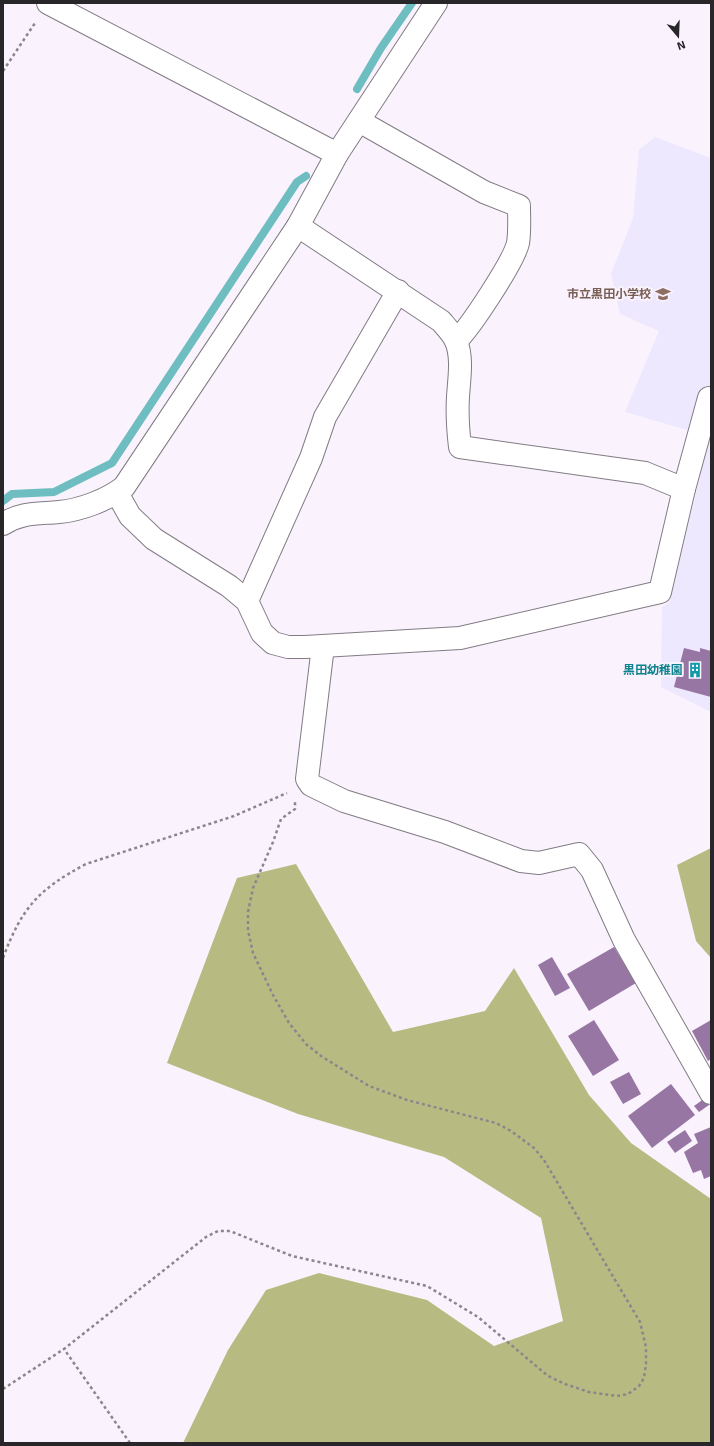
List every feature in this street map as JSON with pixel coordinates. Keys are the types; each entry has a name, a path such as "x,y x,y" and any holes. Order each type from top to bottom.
{"street":[{"path":"48,3 337,154"},
{"path":"3,524 25,514 61,512 84,507 117,493 124,487 298,226 337,154 436,3"},
{"path":"359,121 484,192 519,206 518,243 487,298 456,341"},
{"path":"298,226 441,320 456,341 461,375 458,397 460,447 645,473 684,489"},
{"path":"247,601 311,458 325,417 398,291"},
{"path":"117,493 130,516 154,539 229,586 247,601 262,633 273,643 288,647 460,638 660,592 684,489 709,398"},
{"path":"323,646 307,779 303,787 445,832 521,861 539,863 579,854 592,870 624,940 711,1093"}],"path":[{"path":"3,71 36,22"},
{"path":"3,958 10,940 26,910 46,887 66,874 86,864 234,816 262,802 303,787"},
{"path":"3,1389 64,1349 206,1237 218,1231 230,1231 292,1256 427,1286 478,1316 548,1376 565,1384 589,1392 617,1396 628,1394 639,1386 644,1378 646,1347 640,1322 628,1299 544,1160 534,1148 511,1131 496,1124 407,1100 369,1086 321,1056 306,1044 288,1023 253,953 248,930 248,912 253,888 273,842 281,819 295,809 303,787"},
{"path":"64,1349 130,1443"}],"shaded area":[{"name":"市立黒田小学校","path":"655,137 711,158 711,394 701,391 687,430 625,412 659,331 620,314 611,274 633,218 639,150"},
{"path":"711,433 711,712 661,687 662,607 669,603"}],"green space":[{"path":"711,848 711,958 696,941 677,865"},
{"path":"296,864 393,1032 485,1011 514,968 589,1095 631,1143 711,1199 711,1443 183,1443 228,1350 266,1290 319,1273 427,1300 494,1346 563,1321 541,1218 444,1157 298,1114 167,1063 237,878"}],"building":[{"name":"黒田幼稚園","path":"684,648 700,652 700,648 711,651 711,697 674,687"},
{"path":"614,947 636,983 589,1011 567,974"},
{"path":"552,957 570,988 555,996 538,965"},
{"path":"594,1020 619,1060 593,1076 568,1036"},
{"path":"711,1020 711,1059 708,1061 692,1031"},
{"path":"629,1072 641,1094 623,1104 610,1082"},
{"path":"671,1084 695,1115 652,1148 628,1116"},
{"path":"705,1098 709,1105 699,1112 694,1106"},
{"path":"711,1127 711,1176 704,1179 701,1170 693,1173 684,1152 698,1143 694,1134"},
{"path":"685,1130 692,1141 675,1153 667,1142"}],"waterway":[{"path":"357,89 381,48 412,3"},
{"path":"3,501 12,494 54,492 112,463 297,182 306,176"}],"place":[{"name":"市立黒田小学校","path":"663,294"},
{"name":"黒田幼稚園","path":"695,670"}]}
